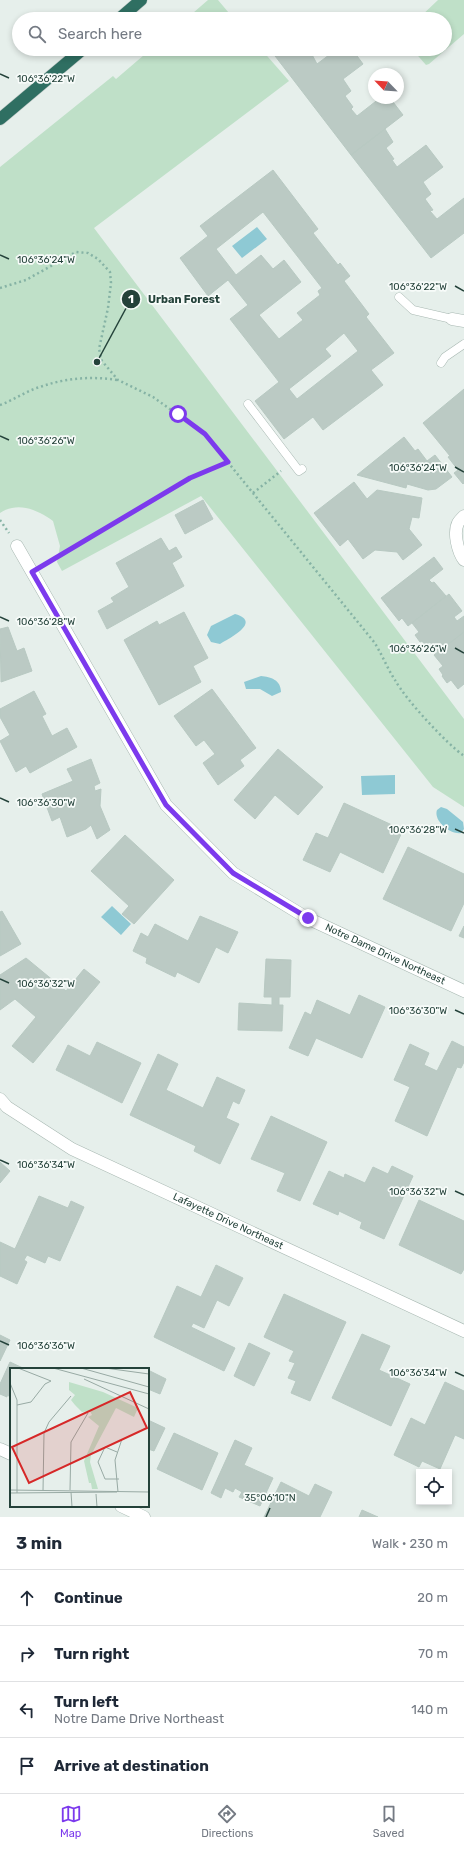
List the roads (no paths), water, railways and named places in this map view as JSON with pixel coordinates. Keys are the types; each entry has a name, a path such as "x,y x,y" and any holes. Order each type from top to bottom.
{"highway":[{"path":"127,12 141,0"},
{"path":"0,119 75,56"}],"street":[{"path":"452,319 464,321"},
{"path":"464,516 457,524 456,541 461,556 464,560"},
{"name":"Notre Dame Drive Northeast","path":"17,546 166,805 233,873 308,918 464,991"},
{"name":"Lafayette Drive Northeast","path":"0,1099 7,1107 72,1149 464,1331"},
{"path":"0,1449 10,1454"},
{"path":"123,1507 144,1517"}],"lane":[{"path":"398,297 413,310 452,319"},
{"path":"441,362 445,357 464,344"},
{"path":"248,404 299,471 302,469"}],"water":[{"path":"257,227 267,239 242,258 232,246"},
{"path":"235,614 243,617 246,621 245,626 236,634 220,644 211,642 207,635 211,626"},
{"path":"261,676 275,680 281,688 281,692 272,696 260,689 246,689 244,682"},
{"path":"395,775 395,794 362,795 361,776"},
{"path":"441,807 447,809 463,822 464,829 461,833 452,832 440,823 436,814 437,810"},
{"path":"112,906 131,924 121,935 101,917"}],"place":[{"name":"Urban Forest","path":"97,362"}]}
